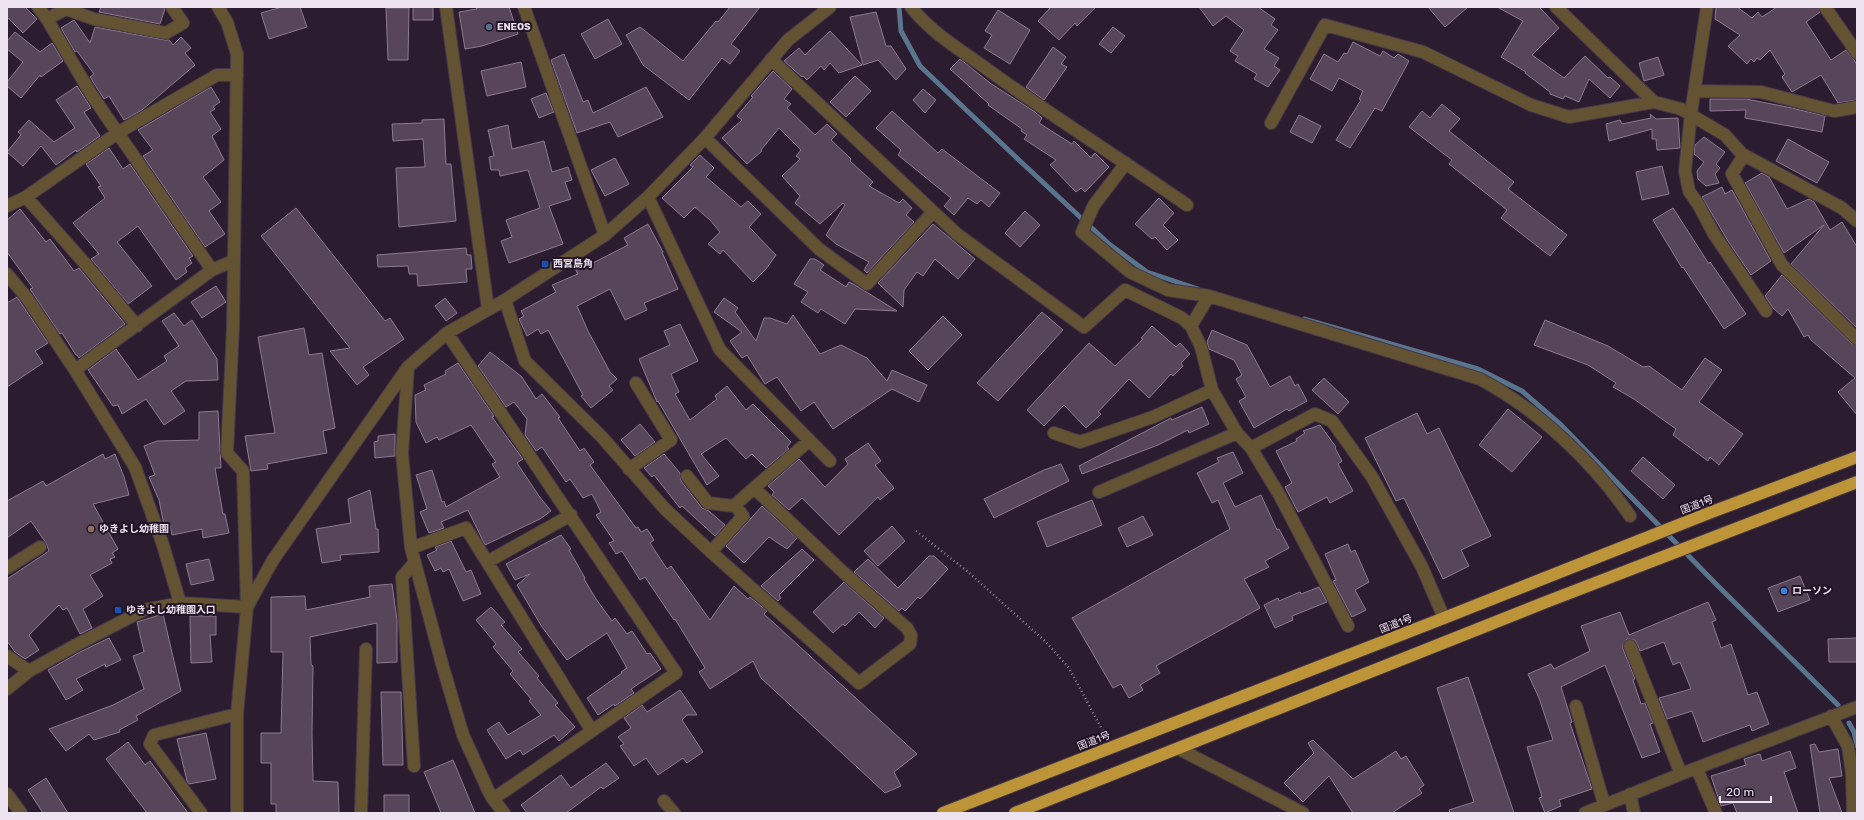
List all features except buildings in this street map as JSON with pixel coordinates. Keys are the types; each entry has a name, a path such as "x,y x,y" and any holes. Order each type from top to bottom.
{"highway":[{"name":"国道1号","path":"943,813 1676,526 1857,457"},
{"path":"1015,813 1538,605 1857,482"}],"street":[{"path":"38,7 47,19 91,94 119,132 212,270"},
{"path":"47,19 66,9 94,19 166,33 183,23 172,7"},
{"path":"218,7 228,22 237,54 233,326 227,453 243,471 247,607 237,714 237,813"},
{"path":"446,7 488,309"},
{"path":"524,7 605,235"},
{"path":"247,607 273,560 360,433 408,367 446,333 505,300 605,235 648,197 705,138 788,40 830,7"},
{"path":"911,7 920,18 941,36 1035,104 1126,163 1187,205"},
{"path":"1556,7 1654,102"},
{"path":"1707,7 1691,113 1685,171 1689,191 1698,204 1714,234 1766,311"},
{"path":"1825,7 1857,53"},
{"path":"1271,123 1325,25 1423,52 1531,104 1569,117 1654,102 1681,108 1725,135 1744,155 1842,208 1857,221"},
{"path":"771,59 957,234 1084,327 1125,290 1182,318 1191,326 1201,347 1212,390 1237,433 1251,448 1280,496 1348,626"},
{"path":"7,206 26,197 119,132 217,75 237,75"},
{"path":"1695,90 1761,92 1834,110 1857,108"},
{"path":"705,138 819,249 868,284 933,212"},
{"path":"1744,155 1732,174 1782,265 1857,339"},
{"path":"1126,163 1094,205 1082,232 1130,272 1168,290 1209,296 1480,379 1502,391 1539,417 1573,449 1618,498 1630,516"},
{"path":"26,197 89,268 137,326"},
{"path":"648,197 720,350 830,461"},
{"path":"75,370 212,270 233,261"},
{"path":"7,274 27,298 75,370 135,467 163,545 180,603"},
{"path":"1191,326 1209,296"},
{"path":"505,300 525,361 601,436 665,509 711,552 859,683 910,644 911,635 907,628 843,572 754,488"},
{"path":"446,333 571,515 676,673 493,799"},
{"path":"408,367 402,453 411,548 442,664 463,735 493,799 504,813"},
{"path":"629,469 671,440 636,383"},
{"path":"1054,433 1080,442 1153,417 1212,390"},
{"path":"1251,448 1315,414 1332,421 1372,477 1422,567 1444,618"},
{"path":"1098,492 1237,433"},
{"path":"735,505 809,441"},
{"path":"687,476 708,502 735,505 743,516 711,552"},
{"path":"487,562 571,515"},
{"path":"411,548 466,528 592,731"},
{"path":"7,568 40,547"},
{"path":"414,766 402,577 415,562"},
{"path":"7,688 29,671 144,610 180,603 247,607"},
{"path":"1630,646 1681,774"},
{"path":"361,813 366,649"},
{"path":"7,656 29,671"},
{"path":"1576,706 1604,804"},
{"path":"1585,813 1604,804 1857,707"},
{"path":"201,813 150,744 154,736 237,714"},
{"path":"1831,716 1848,746 1852,774 1853,813"},
{"path":"1179,749 1303,813"},
{"path":"1697,769 1716,813"},
{"path":"7,794 21,813"},
{"path":"1630,794 1634,813"},
{"path":"664,801 674,813"}],"path":[{"path":"916,531 967,571 1046,642 1069,668 1111,747"}],"waterway":[{"path":"899,7 901,31 920,66 1020,161 1109,244 1147,272 1198,289"},
{"path":"1304,319 1478,369 1522,391 1560,424 1716,584 1838,705"},
{"path":"1849,723 1854,732 1857,746"}],"place":[{"name":"ENEOS","path":"489,27"},
{"name":"西宮島角","path":"545,264"},
{"name":"ゆきよし幼稚園","path":"91,529"},
{"name":"ローソン","path":"1784,591"},
{"name":"ゆきよし幼稚園入口","path":"118,610"}]}
